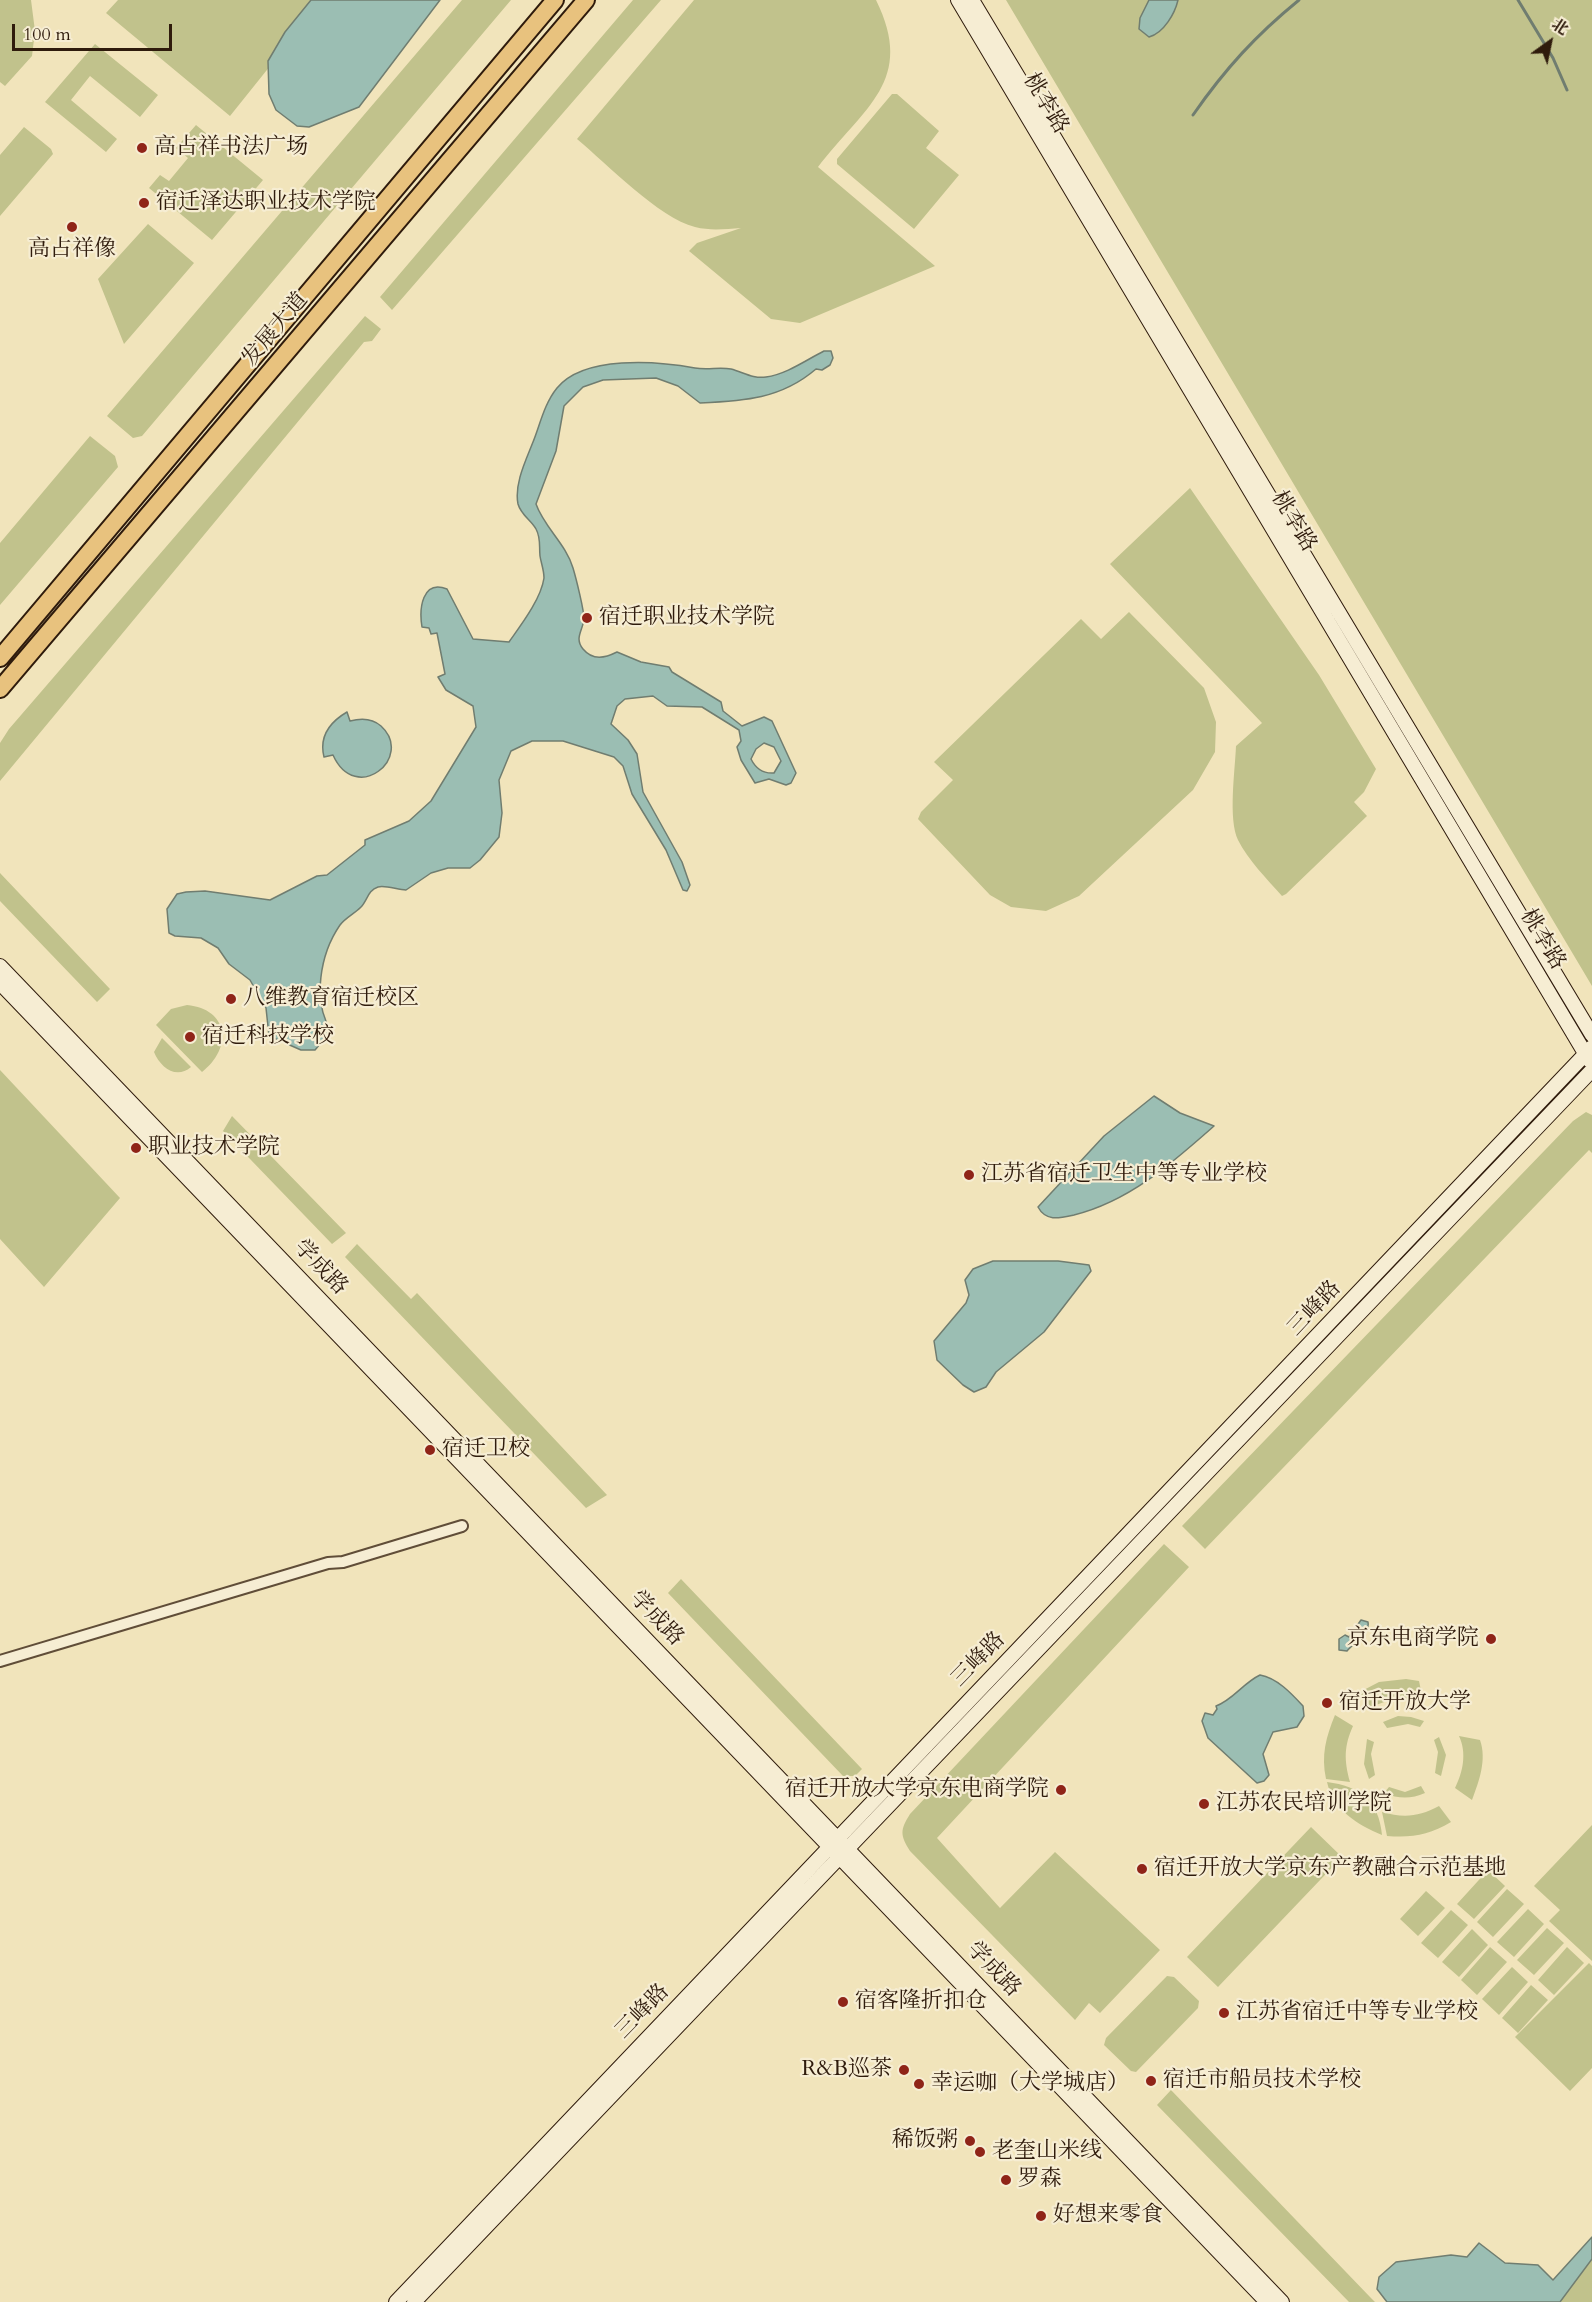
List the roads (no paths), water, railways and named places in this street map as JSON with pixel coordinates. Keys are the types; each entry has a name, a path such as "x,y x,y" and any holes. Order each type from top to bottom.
{"main road":[{"name":"发展大道","path":"0,658 555,0"},
{"name":"发展大道","path":"0,689 586,0"},
{"name":"桃李路","path":"958,0 1590,1059"},
{"name":"桃李路","path":"972,0 1592,1035"},
{"name":"学成路","path":"0,966 839,1847 1267,2302"},
{"name":"学成路","path":"0,983 1282,2302"},
{"name":"三峰路","path":"414,2302 839,1847 1590,1059"},
{"name":"三峰路","path":"396,2302 839,1847"}],"street":[{"path":"0,1661 328,1563 343,1562 462,1526"}],"water":[{"path":"311,0 440,0 359,107 309,127 297,126 276,110 269,94 268,61 285,32"},
{"path":"1149,0 1178,0 1168,22 1149,37 1139,29 1140,18"},
{"path":"824,351 831,351 833,358 830,365 822,370 816,369 789,387 747,399 700,403 678,386 656,378 603,380 583,387 564,406 556,451 536,504 570,559 573,568 584,615 579,638 583,649 595,657 604,657 617,652 641,662 669,667 672,672 721,702 723,711 742,726 764,717 772,721 796,773 791,783 786,785 769,779 755,783 741,760 737,747 741,741 739,730 702,707 667,706 653,696 625,699 617,706 611,724 628,740 637,754 643,792 682,862 690,885 687,891 683,890 666,850 632,794 623,766 614,757 563,741 532,741 511,751 499,780 502,813 499,837 480,860 470,868 448,868 431,873 406,890 378,887 372,891 361,907 340,925 323,963 320,992 325,1019 331,1031 315,1050 301,1050 269,1036 266,1008 250,980 229,964 218,948 201,938 175,936 169,933 167,909 177,894 186,892 205,891 270,900 317,876 327,875 365,845 365,840 409,821 431,801 476,727 473,706 446,690 438,677 445,674 437,633 431,634 429,628 422,627 422,604 427,592 432,588 447,589 473,639 509,642 530,612 539,594 544,575 539,536 519,508 517,496 521,472 549,401 557,388 569,377 585,370 622,363 661,364 700,369 727,368 761,377 781,373","holes":["764,743 774,747 781,761 774,773 763,772 755,766 751,759 756,749"]},
{"path":"347,712 350,721 366,719 378,723 390,738 391,751 387,762 378,771 367,776 355,776 343,770 333,755 324,757 323,743 327,731"},
{"path":"1154,1096 1180,1113 1214,1126 1166,1167 1114,1200 1094,1209 1064,1217 1049,1217 1041,1212 1038,1207 1104,1136"},
{"path":"993,1261 1058,1261 1089,1265 1091,1271 1044,1332 996,1372 986,1387 974,1392 963,1385 937,1360 934,1341 966,1303 969,1295 965,1280 973,1269"},
{"path":"1361,1620 1368,1622 1365,1634 1347,1651 1339,1650 1339,1639 1345,1635 1349,1637"},
{"path":"1260,1675 1272,1679 1289,1691 1303,1706 1304,1716 1297,1727 1273,1732 1263,1754 1269,1775 1264,1781 1257,1783 1208,1738 1202,1721 1205,1713 1213,1715 1217,1709 1216,1706 1228,1700 1248,1682"},
{"path":"1592,2237 1592,2259 1560,2302 1387,2302 1377,2289 1379,2277 1396,2262 1451,2255 1467,2257 1479,2243 1505,2263 1538,2265 1553,2280"}],"waterway":[{"path":"1193,115 1242,53 1299,0"},
{"path":"1518,0 1553,58 1567,90"}],"place":[{"name":"高占祥书法广场","path":"142,148"},
{"name":"宿迁泽达职业技术学院","path":"144,203"},
{"name":"高占祥像","path":"72,227"},
{"name":"宿迁职业技术学院","path":"587,618"},
{"name":"八维教育宿迁校区","path":"231,999"},
{"name":"宿迁科技学校","path":"190,1037"},
{"name":"职业技术学院","path":"136,1148"},
{"name":"江苏省宿迁卫生中等专业学校","path":"969,1175"},
{"name":"宿迁卫校","path":"430,1450"},
{"name":"京东电商学院","path":"1491,1639"},
{"name":"宿迁开放大学","path":"1327,1703"},
{"name":"宿迁开放大学京东电商学院","path":"1061,1790"},
{"name":"江苏农民培训学院","path":"1204,1804"},
{"name":"宿迁开放大学京东产教融合示范基地","path":"1142,1869"},
{"name":"宿客隆折扣仓","path":"843,2002"},
{"name":"江苏省宿迁中等专业学校","path":"1224,2013"},
{"name":"R&B巡茶","path":"904,2070"},
{"name":"宿迁市船员技术学校","path":"1151,2081"},
{"name":"幸运咖（大学城店）","path":"919,2084"},
{"name":"稀饭粥","path":"970,2141"},
{"name":"老奎山米线","path":"980,2152"},
{"name":"罗森","path":"1006,2180"},
{"name":"好想来零食","path":"1041,2216"}]}
